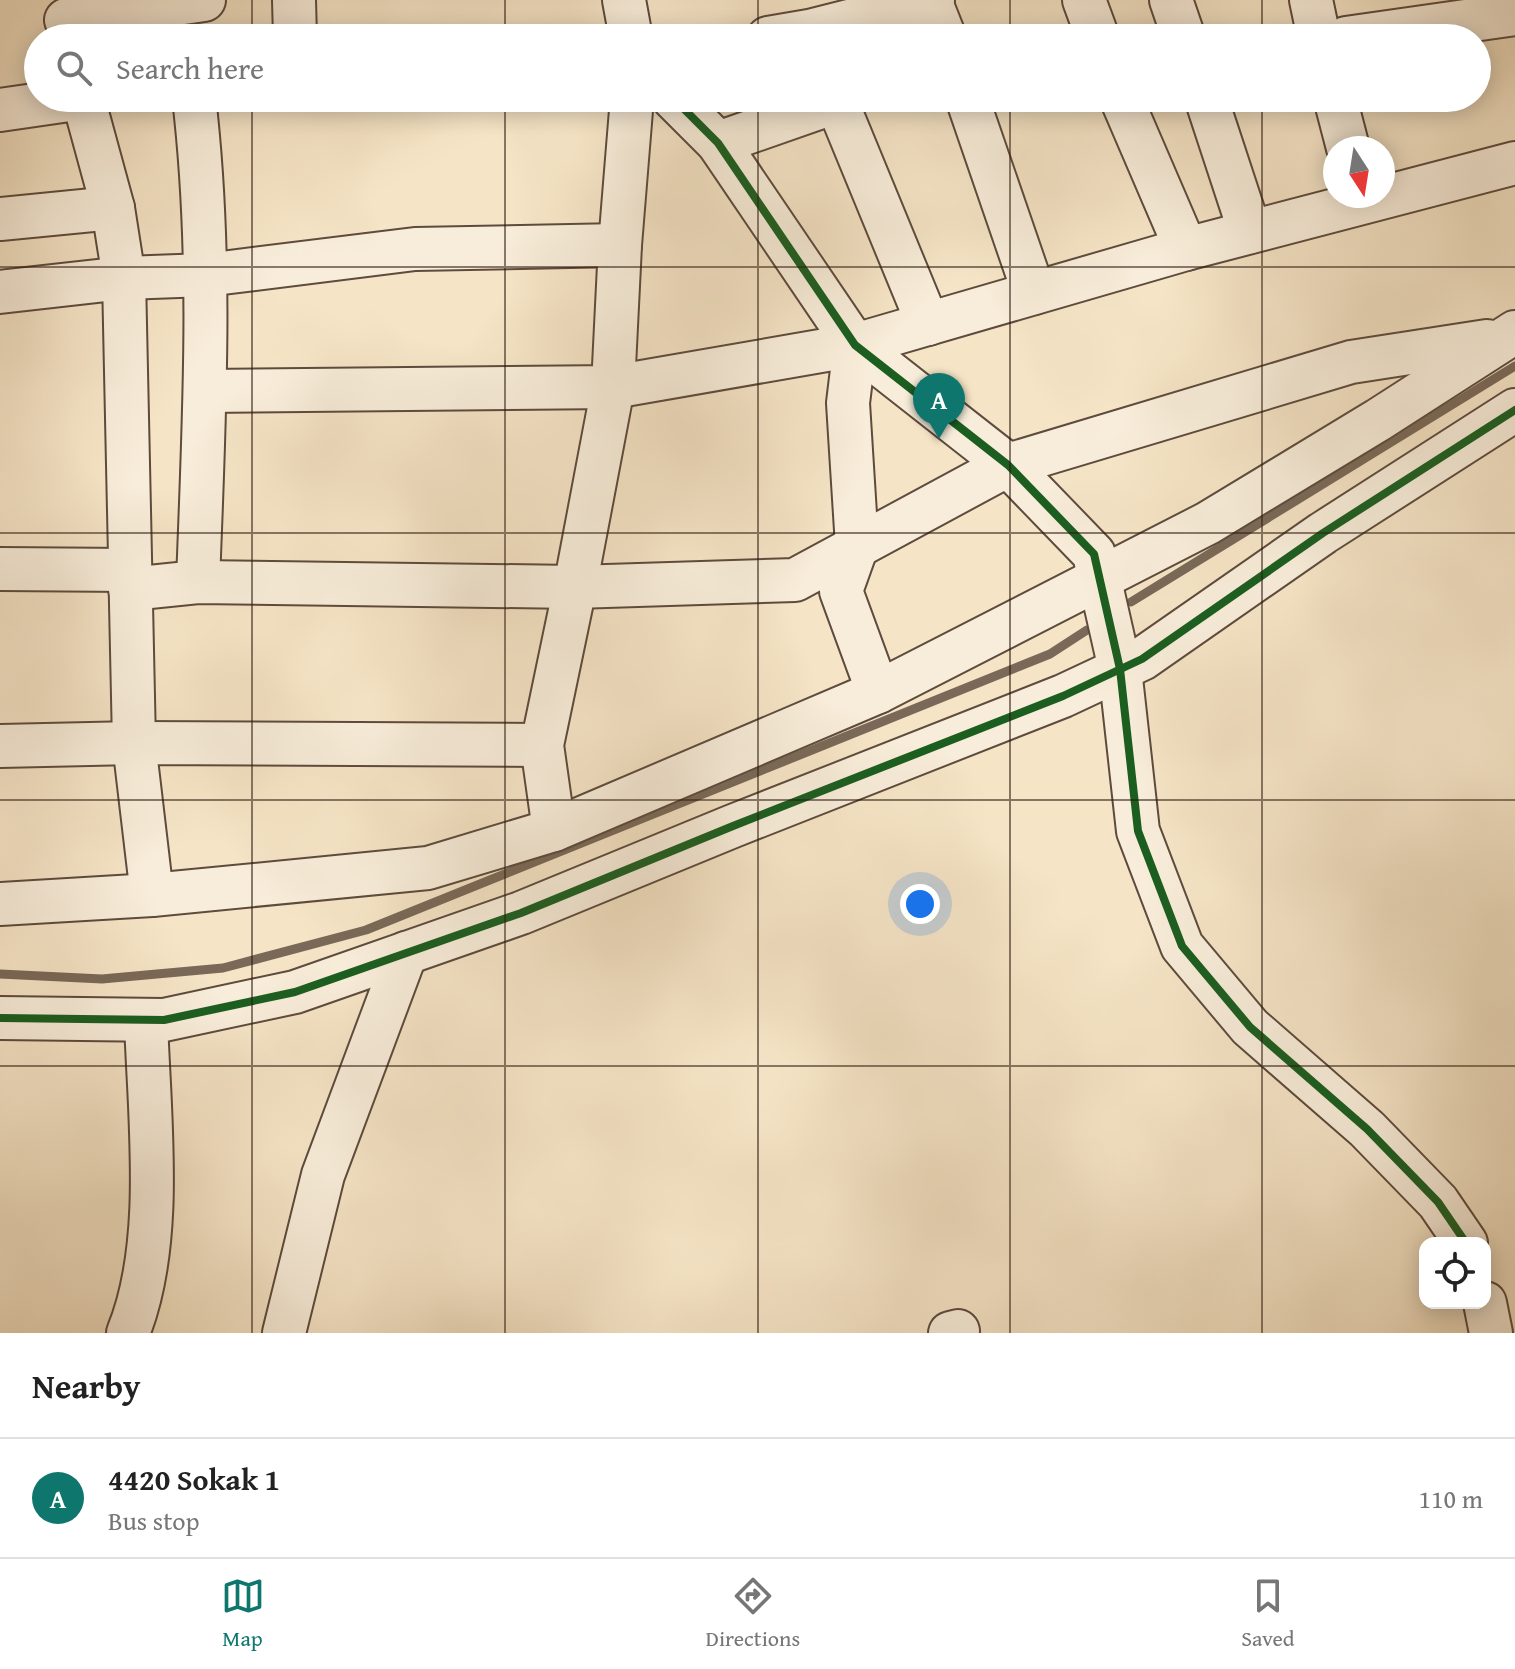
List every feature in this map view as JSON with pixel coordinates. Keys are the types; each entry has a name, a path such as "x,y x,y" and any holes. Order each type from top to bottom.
{"street":[{"path":"294,0 295,24"},
{"path":"624,0 628,24"},
{"path":"806,23 931,0 940,24"},
{"path":"1084,0 1093,24"},
{"path":"1171,0 1179,24"},
{"path":"1311,0 1316,24"},
{"path":"64,19 186,10"},
{"path":"1389,24 1419,14 1515,14"},
{"path":"0,110 24,107"},
{"path":"87,112 113,208 124,278 134,743 152,895"},
{"path":"195,112 206,275 198,582"},
{"path":"554,830 542,745 613,387 631,112"},
{"path":"687,112 718,143 855,345 1008,465 1094,554 1120,669 1138,831 1182,946 1250,1027 1367,1129 1438,1202 1462,1237"},
{"path":"718,143 803,112"},
{"path":"844,112 928,324"},
{"path":"972,112 1034,293"},
{"path":"1127,112 1186,249"},
{"path":"1211,112 1250,232"},
{"path":"1339,112 1345,136"},
{"path":"1395,191 1515,163"},
{"path":"0,219 113,208"},
{"path":"205,391 613,387 855,345 1331,208"},
{"path":"0,292 124,278 206,275 415,249 620,245"},
{"path":"0,569 198,582 575,587 795,580 1008,465 1351,362 1508,335"},
{"path":"0,904 152,895 428,868 554,830 878,692 1208,523 1378,420 1508,335"},
{"path":"855,345 848,403 857,546 841,591 878,692"},
{"path":"0,1018 164,1020 295,992 521,913 1063,696 1142,659 1323,533 1515,410"},
{"path":"0,746 134,743 542,745"},
{"path":"284,1333 323,1175 406,953"},
{"path":"128,1333 139,1306 153,1202 146,1020"},
{"path":"1486,1309 1491,1333"}],"waterway":[{"path":"1131,602 1515,366"},
{"path":"0,974 102,979 223,968 366,930 1050,654 1087,630"}],"cycle path":[{"path":"687,112 718,143 855,345 1008,465 1094,554 1120,669 1138,831 1182,946 1250,1027 1367,1129 1438,1202 1462,1237"},
{"path":"0,1018 164,1020 295,992 521,913 1063,696 1142,659 1323,533 1515,410"}],"place":[{"name":"4420 Sokak 1","path":"939,439"}]}
